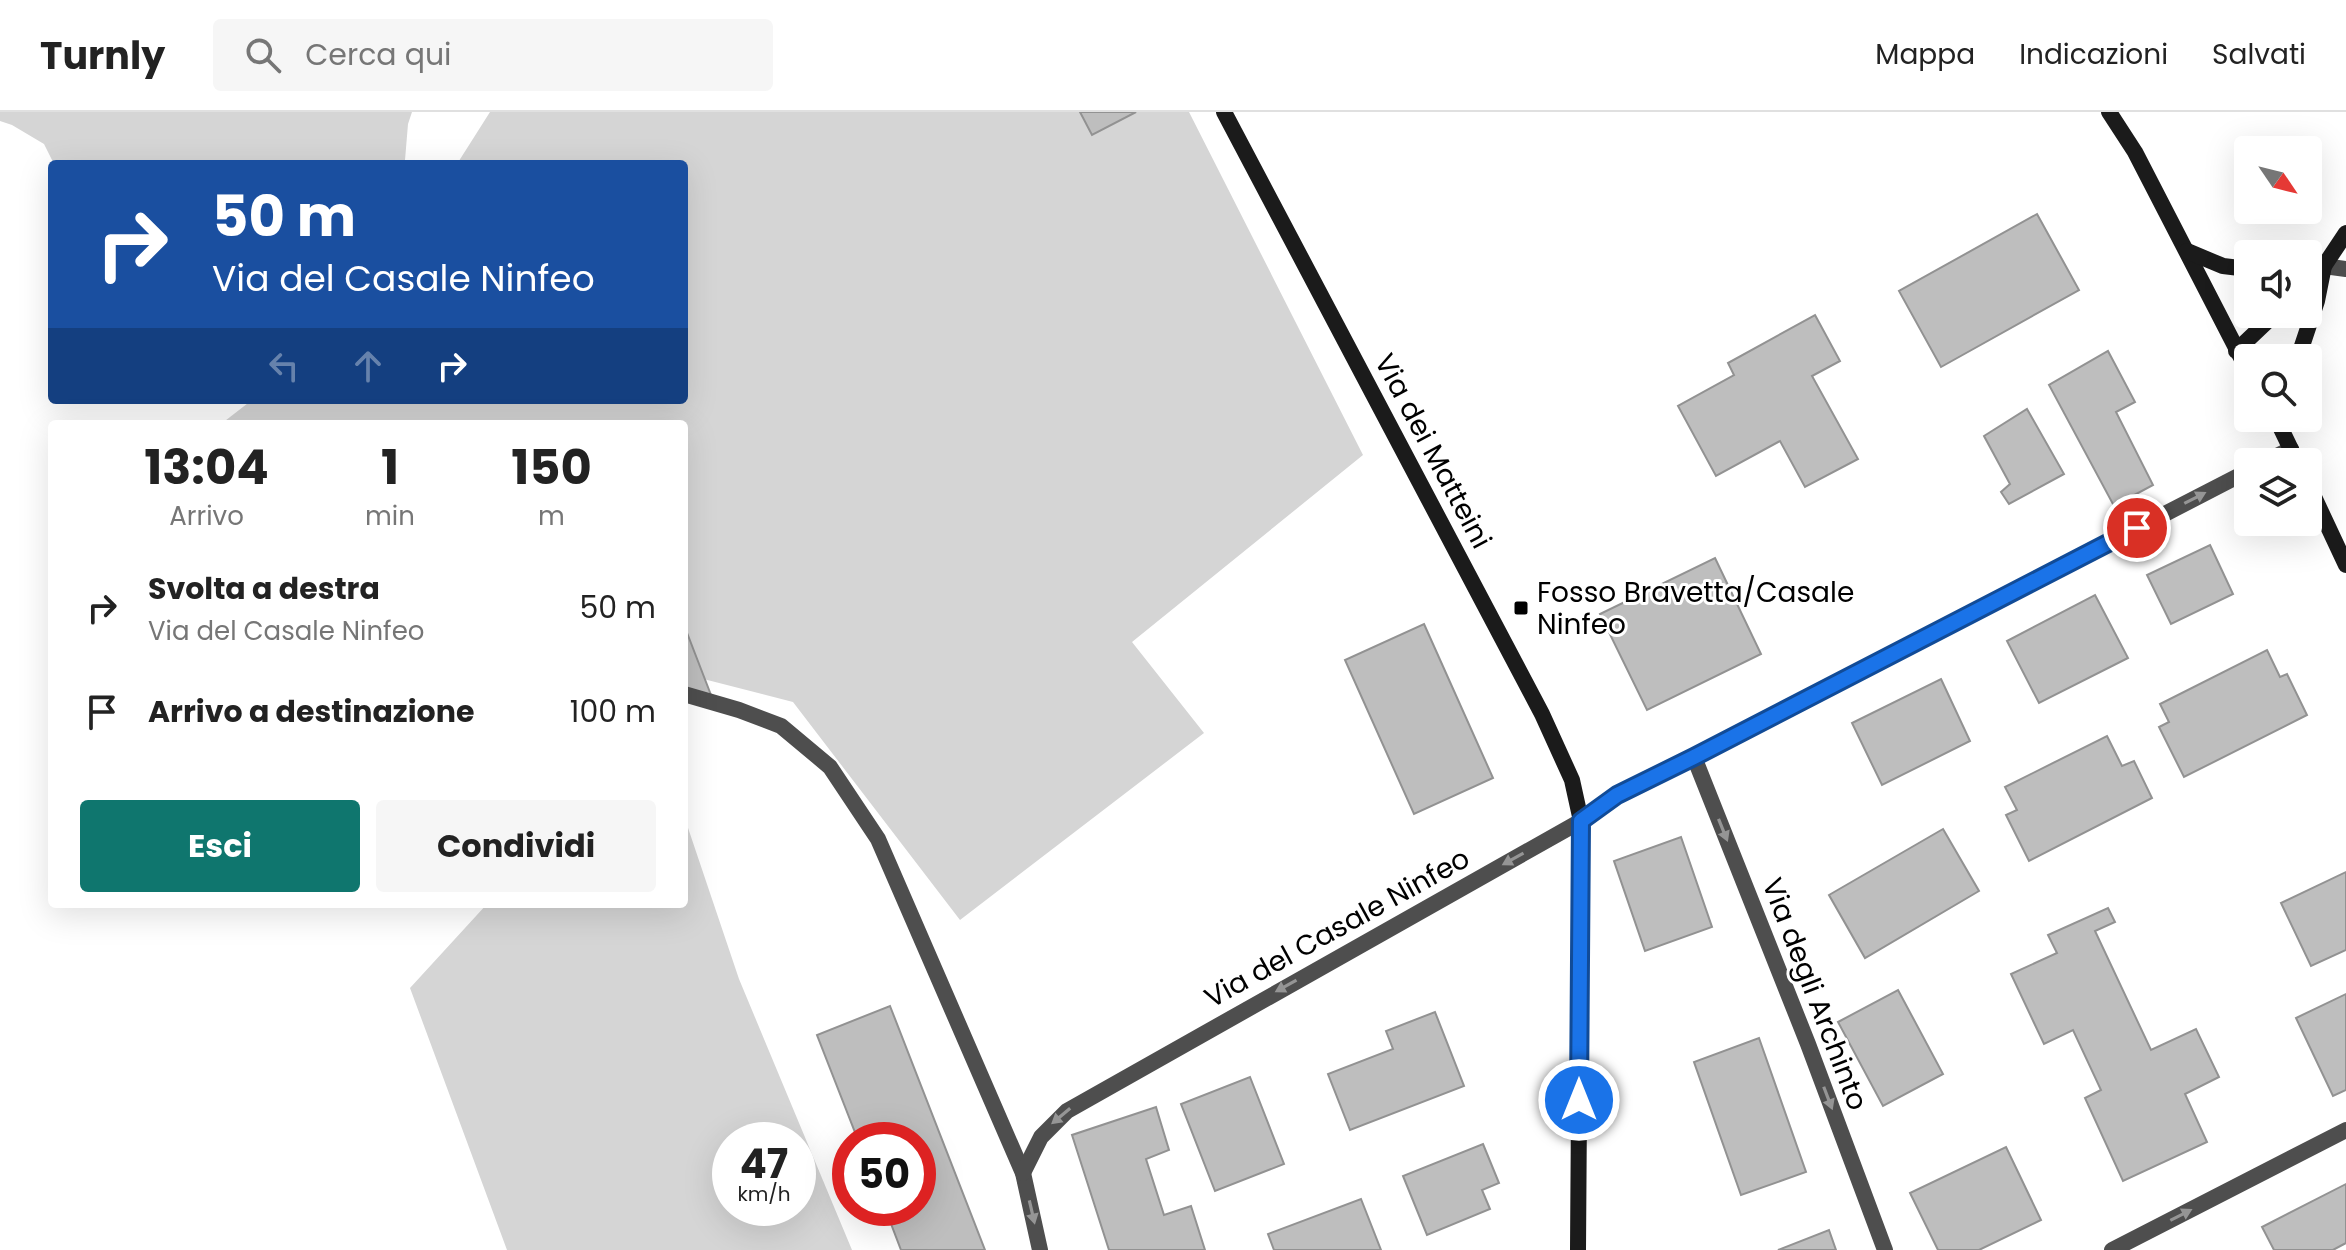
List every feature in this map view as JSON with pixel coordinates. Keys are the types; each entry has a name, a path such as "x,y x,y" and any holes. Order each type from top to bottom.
{"main road":[{"name":"Via dei Matteini","path":"1224,112 1542,714 1568,769 1581,821 1578,1250"},
{"path":"2109,112 2135,152 2234,347"},
{"path":"2322,259 2346,233"},
{"path":"2187,251 2234,267"},
{"path":"2243,344 2260,328"},
{"path":"2322,514 2346,565"}],"street":[{"path":"2322,267 2346,269"},
{"name":"Via del Casale Ninfeo","path":"1023,1173 1041,1137 1067,1111 1581,821 1617,795 2234,478"},
{"path":"688,695 781,726 830,767 878,839 1023,1173 1040,1250"},
{"name":"Via degli Archinto","path":"1694,757 1808,1044 1885,1250"},
{"path":"2112,1250 2346,1130"}],"shaded area":[{"path":"0,112 412,112 405,160 52,160 44,144 0,121"},
{"path":"490,112 1189,112 1363,455 1132,642 1204,733 960,920 793,702 688,675 688,420 226,420 247,404 688,404 688,160 460,160"},
{"path":"688,828 739,979 799,1122 712,1122 712,1226 816,1226 816,1164 832,1202 832,1226 842,1226 852,1250 507,1250 410,988 483,908 688,908"}],"building":[{"path":"1080,112 1136,112 1092,135"},
{"path":"2037,214 2079,290 1941,367 1899,291"},
{"path":"1815,315 1840,361 1812,376 1858,459 1805,487 1780,441 1716,476 1678,406 1734,375 1728,363"},
{"path":"2108,351 2135,402 2116,412 2153,485 2114,506 2049,385"},
{"path":"2027,409 2064,474 2009,504 2001,492 2010,484 1984,436"},
{"path":"2210,545 2233,594 2171,624 2147,575"},
{"path":"1715,558 1761,654 1647,710 1600,614"},
{"path":"2095,595 2128,658 2039,703 2007,641"},
{"path":"1424,624 1493,778 1414,814 1345,660"},
{"path":"688,635 711,695 688,690"},
{"path":"2267,650 2280,677 2287,674 2307,715 2184,777 2159,727 2169,722 2160,704"},
{"path":"1941,679 1970,741 1882,785 1852,723"},
{"path":"2107,736 2122,766 2134,761 2152,798 2029,861 2006,815 2017,810 2005,787"},
{"path":"1943,829 1979,891 1865,958 1829,895"},
{"path":"1681,837 1712,927 1645,951 1614,861"},
{"path":"2346,872 2346,950 2311,966 2281,903"},
{"path":"2108,908 2115,922 2095,931 2151,1050 2196,1029 2219,1077 2185,1094 2207,1142 2123,1181 2085,1098 2101,1090 2073,1030 2044,1044 2011,974 2057,953 2048,935"},
{"path":"1898,990 1943,1074 1883,1106 1838,1022"},
{"path":"2346,994 2346,1090 2333,1096 2296,1018"},
{"path":"890,1006 935,1122 851,1122 817,1035"},
{"path":"1435,1012 1464,1086 1350,1130 1328,1074 1393,1049 1386,1031"},
{"path":"1759,1038 1806,1172 1741,1195 1694,1062"},
{"path":"1250,1077 1284,1164 1215,1191 1181,1104"},
{"path":"1156,1107 1169,1150 1146,1159 1164,1215 1191,1206 1205,1250 1109,1250 1072,1135"},
{"path":"936,1124 985,1250 901,1250 892,1226 936,1226"},
{"path":"1483,1144 1499,1183 1482,1190 1490,1209 1427,1235 1403,1176"},
{"path":"2006,1147 2041,1220 1979,1250 1938,1250 1910,1193"},
{"path":"2346,1184 2346,1243 2333,1250 2274,1250 2262,1227"},
{"path":"1361,1199 1381,1250 1274,1250 1268,1234"},
{"path":"1829,1230 1836,1250 1778,1250"}],"place":[{"name":"Fosso Bravetta/Casale Ninfeo","path":"1521,608"}],"route":[{"path":"1579,1100 1581,821 1617,795 2137,528"}]}
